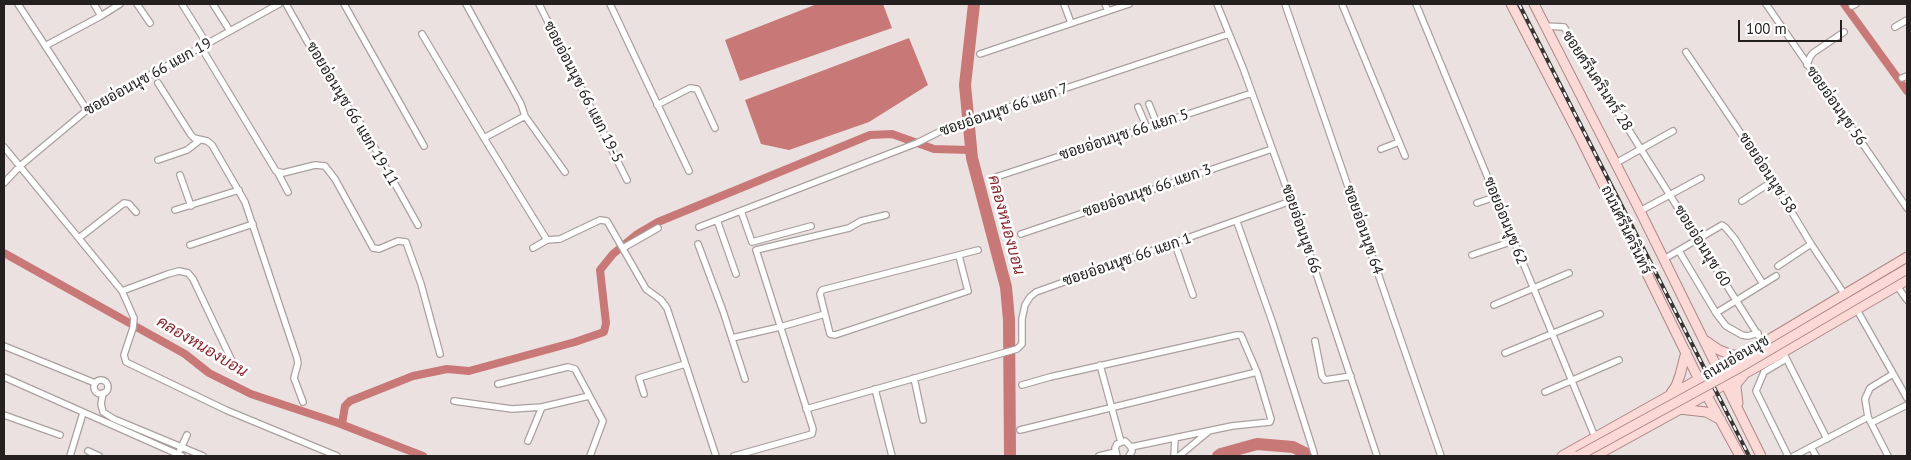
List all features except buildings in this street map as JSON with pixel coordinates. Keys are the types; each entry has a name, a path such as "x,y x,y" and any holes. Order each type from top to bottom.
{"main road":[{"name":"ถนนศรีนครินทร์","path":"1511,4 1582,141 1706,394 1740,456"},
{"name":"ถนนศรีนครินทร์","path":"1534,4 1616,163 1761,456"},
{"name":"ถนนอ่อนนุช","path":"1562,456 1741,355 1907,257"},
{"name":"ถนนอ่อนนุช","path":"1578,456 1746,364 1907,270"},
{"name":"ถนนอ่อนนุช","path":"1595,456 1773,358 1784,355 1907,280"},
{"path":"1704,339 1719,350 1732,355 1741,355"},
{"path":"1763,342 1762,351 1773,358"},
{"path":"1669,395 1676,386 1686,352"},
{"path":"1739,412 1736,392 1737,383 1749,371"},
{"path":"1647,408 1653,408 1657,411 1658,416 1654,422"},
{"path":"1679,409 1706,412 1721,420"}],"street":[{"path":"18,4 86,110"},
{"path":"94,4 101,16"},
{"path":"45,46 120,4"},
{"path":"137,4 150,23"},
{"path":"182,4 272,167 278,173 288,192"},
{"path":"213,4 230,31"},
{"name":"ซอยอ่อนนุช 66 แยก 19","path":"4,182 86,110 279,4"},
{"name":"ซอยอ่อนนุช 66 แยก 19-11","path":"286,4 338,96 356,116 418,225"},
{"path":"344,4 424,146"},
{"path":"466,4 521,104 524,116 565,172"},
{"name":"ซอยอ่อนนุช 66 แยก 19-5","path":"539,4 627,180"},
{"path":"610,4 689,171"},
{"path":"1064,4 1071,23"},
{"path":"1105,4 1108,11"},
{"path":"980,54 1129,4"},
{"name":"ซอยอ่อนนุช 66","path":"1217,4 1291,201 1377,456"},
{"name":"ซอยอ่อนนุช 64","path":"1285,4 1441,456"},
{"path":"1342,4 1405,156"},
{"name":"ซอยอ่อนนุช 62","path":"1416,4 1595,438"},
{"name":"ซอยอ่อนนุช 56","path":"1766,4 1907,208"},
{"path":"1895,27 1907,20"},
{"name":"ซอยศรีนครินทร์ 28","path":"1545,26 1564,27 1641,149"},
{"path":"1807,65 1813,53 1844,32"},
{"path":"422,34 547,240"},
{"name":"ซอยอ่อนนุช 66 แยก 7","path":"699,227 918,143 957,124 1229,34"},
{"name":"ซอยอ่อนนุช 58","path":"1686,52 1774,181 1811,244 1845,295"},
{"path":"152,74 190,135 212,145 239,190 253,224 297,358 298,363 294,378 303,402"},
{"path":"657,105 690,88 697,88 714,128"},
{"name":"ซอยอ่อนนุช 66 แยก 5","path":"996,177 1252,93"},
{"path":"1149,104 1158,124"},
{"path":"1138,107 1147,128"},
{"path":"484,138 524,116"},
{"path":"1616,163 1673,131"},
{"path":"158,160 192,148 200,140"},
{"path":"1381,149 1399,142"},
{"path":"4,147 122,291 134,318 133,328 124,355 126,362 226,410 337,456"},
{"name":"ซอยอ่อนนุช 66 แยก 3","path":"1022,234 1272,148"},
{"name":"ซอยอ่อนนุช 60","path":"1641,149 1763,342"},
{"path":"278,173 315,164 325,166 335,179 373,248 379,249 398,242 406,242 421,284 440,354"},
{"path":"180,175 191,206"},
{"path":"1640,211 1701,178"},
{"path":"1742,201 1774,181"},
{"path":"175,210 239,190"},
{"path":"1477,203 1495,197"},
{"name":"ซอยอ่อนนุช 66 แยก 1","path":"806,409 1017,349 1022,344 1022,320 1025,305 1036,292 1176,244 1291,201"},
{"path":"78,238 124,203 129,204 136,212"},
{"path":"740,211 752,242 811,226"},
{"path":"734,456 812,434 813,429 756,250 849,228 861,221 886,214"},
{"path":"533,248 547,240 560,239 600,220 607,221 646,289 665,304 716,456"},
{"path":"717,220 736,274"},
{"path":"1237,222 1273,324 1314,453"},
{"path":"190,245 253,224"},
{"path":"1664,259 1719,226 1725,227 1763,284"},
{"path":"623,248 658,228"},
{"path":"1472,255 1513,241"},
{"path":"698,244 746,379"},
{"path":"1176,244 1193,295"},
{"path":"1778,266 1811,244"},
{"path":"959,256 968,291 835,335 830,334 820,294 822,290 978,250"},
{"path":"1679,251 1716,313 1726,326 1735,332 1748,336 1758,333"},
{"path":"122,291 168,274 179,271 188,273 193,279 232,361"},
{"path":"1494,305 1569,272"},
{"path":"1716,313 1776,276"},
{"path":"1897,286 1907,300"},
{"path":"1857,310 1907,398"},
{"path":"732,338 825,314"},
{"path":"1505,353 1600,314"},
{"path":"1022,385 1100,365 1237,334 1241,335 1257,372 1271,419 1270,422 1132,446 1121,442"},
{"path":"1316,341 1322,376 1325,380 1350,376"},
{"path":"4,346 95,384"},
{"path":"1788,456 1756,391 1764,372 1784,355 1827,439"},
{"path":"1545,392 1572,382 1619,360"},
{"path":"644,394 639,378 686,364"},
{"path":"1100,365 1121,442"},
{"path":"498,384 568,366 574,369 603,421 590,456"},
{"path":"1020,430 1257,372"},
{"path":"1888,456 1870,420 1865,399 1870,388 1893,374"},
{"path":"4,377 180,455 181,447 187,435"},
{"path":"914,378 924,420"},
{"path":"95,384 100,380 106,382 108,388 103,393 101,404 103,412 114,419 203,456"},
{"path":"95,384 94,388 97,392 103,393"},
{"path":"875,389 892,456"},
{"path":"454,401 512,409 542,407 589,396"},
{"path":"1794,456 1827,439 1907,405"},
{"path":"528,441 542,407"},
{"path":"70,456 83,413"},
{"path":"4,415 60,435"},
{"path":"1179,456 1210,431"},
{"path":"1174,456 1175,438"},
{"path":"1099,456 1116,454 1115,448 1121,442"},
{"path":"1130,456 1132,446"},
{"path":"1811,447 1816,456"},
{"path":"88,451 99,456"}],"shaded area":[{"path":"817,4 883,4 892,28 740,81 725,40"},
{"path":"909,38 928,85 869,122 789,150 761,144 745,100"}],"waterway":[{"name":"คลองหนองบอน","path":"974,4 965,85 972,158 1006,287 1009,320 1010,456"},
{"path":"1844,4 1907,91"},
{"path":"342,424 345,406 350,401 413,376 447,369 469,371 575,342 604,332 606,323 600,270 613,254 636,235 658,222 870,135 892,134 934,149 971,150"},
{"name":"คลองหนองบอน","path":"4,253 185,354 209,373 251,394 338,423 423,456"},
{"path":"1218,456 1257,444 1293,447 1311,456"}],"railway":[{"path":"1519,4 1749,456"}]}
